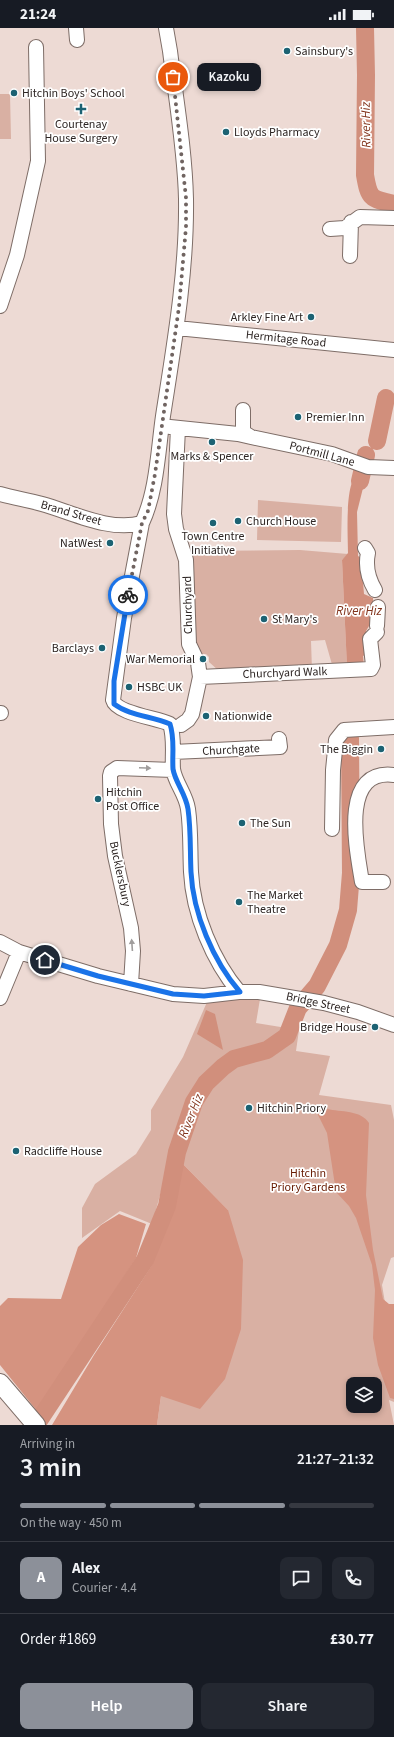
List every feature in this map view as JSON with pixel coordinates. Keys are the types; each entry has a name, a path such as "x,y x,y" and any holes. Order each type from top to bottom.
{"main road":[{"path":"0,1383 36,1425"},
{"path":"0,1391 20,1407"}],"street":[{"path":"166,28 171,59 186,198 184,249 177,328 155,474 148,511 142,523 124,618 114,681 114,704 122,710 159,718 170,724 173,733 173,770 185,796 188,808 191,874 203,926 217,960 228,978 240,992"},
{"path":"0,306 6,268 17,255 38,161 36,47"},
{"path":"330,229 345,228 360,216 394,218"},
{"path":"350,256 351,222"},
{"name":"Hermitage Road","path":"177,328 394,350"},
{"path":"243,410 243,432 251,437"},
{"name":"Portmill Lane","path":"162,426 238,434 300,446 368,467 394,468"},
{"name":"Churchyard","path":"178,428 174,514 176,529 186,560 189,644 198,663 200,677 192,714 188,720 181,725"},
{"path":"155,474 176,479"},
{"name":"Brand Street","path":"0,494 42,504 114,525 130,526 142,523"},
{"name":"Churchyard Walk","path":"200,677 347,671 366,669 373,665 370,639 377,629 377,599 369,579 366,562 368,553 366,548"},
{"path":"332,829 333,770 336,740 351,729 394,727"},
{"name":"Churchgate","path":"173,752 280,747 280,739"},
{"name":"Bucklersbury","path":"131,984 133,951 131,928 115,856 111,824 110,776 111,772 117,768 173,770"},
{"path":"383,882 362,882 356,839 356,805 366,782 373,777 387,775 394,776"},
{"name":"Bridge Street","path":"0,942 19,952 98,976 173,994 204,996 240,992 259,992 324,1003 358,1012 394,1025"},
{"path":"0,998 19,952"}],"green space":[{"path":"0,94 10,94 11,139 0,139"},
{"path":"258,500 342,507 341,542 257,540"},
{"path":"300,550 348,554 342,560 347,667 333,668 325,640 311,641 312,670 219,671 209,662 209,657 206,654 198,655 190,625 192,551"},
{"name":"Hitchin Priory Gardens","path":"248,998 260,999 256,1023 299,1030 296,1051 330,1056 319,1095 391,1105 394,1120 394,1257 391,1258 382,1285 394,1356 394,1402 389,1400 394,1425 157,1425 161,1396 228,1210 181,1162 170,1159 152,1224 120,1211 82,1238 82,1208 95,1184 136,1154 151,1130 151,1110 183,1057 207,1002"}],"shaded area":[{"path":"327,1109 356,1114 361,1116 369,1123 366,1195 373,1250 383,1299 389,1304 394,1304 394,1399 390,1398 378,1365 373,1338 375,1290 372,1265 356,1218 349,1206 336,1192 327,1133 318,1115 320,1110"},
{"path":"181,1162 228,1210 243,1260 241,1329 225,1379 200,1409 161,1396 157,1425 52,1425 94,1355 152,1265"},
{"path":"119,1214 146,1224 136,1258 37,1411 0,1365 0,1306 8,1298 61,1299 78,1247 101,1225"}],"water":[{"name":"River Hiz","path":"359,471 363,472 366,476 357,512 358,556 361,558 364,594 373,598 374,625 369,626 366,631 367,654 363,656 364,666 347,667 342,560 348,553 348,509 351,486 354,477"},
{"path":"206,1010 215,1014 223,1050 197,1034"}],"waterway":[{"name":"River Hiz","path":"365,28 365,175 368,189 372,197 380,201 394,204"},
{"name":"River Hiz","path":"377,441 386,398"},
{"name":"River Hiz","path":"360,481 366,455"},
{"name":"River Hiz","path":"36,1425 145,1260 167,1206 177,1152 194,1102 206,1083 234,1059 267,1050 287,1036 298,1008 317,986 338,945 348,910 351,873 350,738"}],"way so far":[{"path":"128,595 142,523 148,511 155,474 177,328 183,262 186,227 186,198 173,77"}],"place":[{"name":"Sainsbury's","path":"287,51"},
{"name":"Kazoku","path":"173,77"},
{"name":"Hitchin Boys' School","path":"14,93"},
{"name":"Courtenay House Surgery","path":"81,109"},
{"name":"Lloyds Pharmacy","path":"226,132"},
{"name":"Arkley Fine Art","path":"311,317"},
{"name":"Premier Inn","path":"298,417"},
{"name":"Marks & Spencer","path":"212,442"},
{"name":"Church House","path":"238,521"},
{"name":"Town Centre Initiative","path":"213,523"},
{"name":"NatWest","path":"110,543"},
{"name":"St Mary's","path":"264,619"},
{"name":"Barclays","path":"102,648"},
{"name":"War Memorial","path":"203,659"},
{"name":"HSBC UK","path":"129,687"},
{"name":"Nationwide","path":"206,716"},
{"name":"The Biggin","path":"381,749"},
{"name":"Hitchin Post Office","path":"98,799"},
{"name":"The Sun","path":"242,823"},
{"name":"The Market Theatre","path":"239,902"},
{"name":"Bridge House","path":"375,1027"},
{"name":"Hitchin Priory","path":"249,1108"},
{"name":"Radcliffe House","path":"16,1151"}],"route":[{"path":"45,960 98,976 173,994 204,996 240,992 228,978 209,943 194,892 191,874 188,808 185,796 173,770 173,733 170,724 159,718 122,710 114,704 114,681 128,595"}]}
